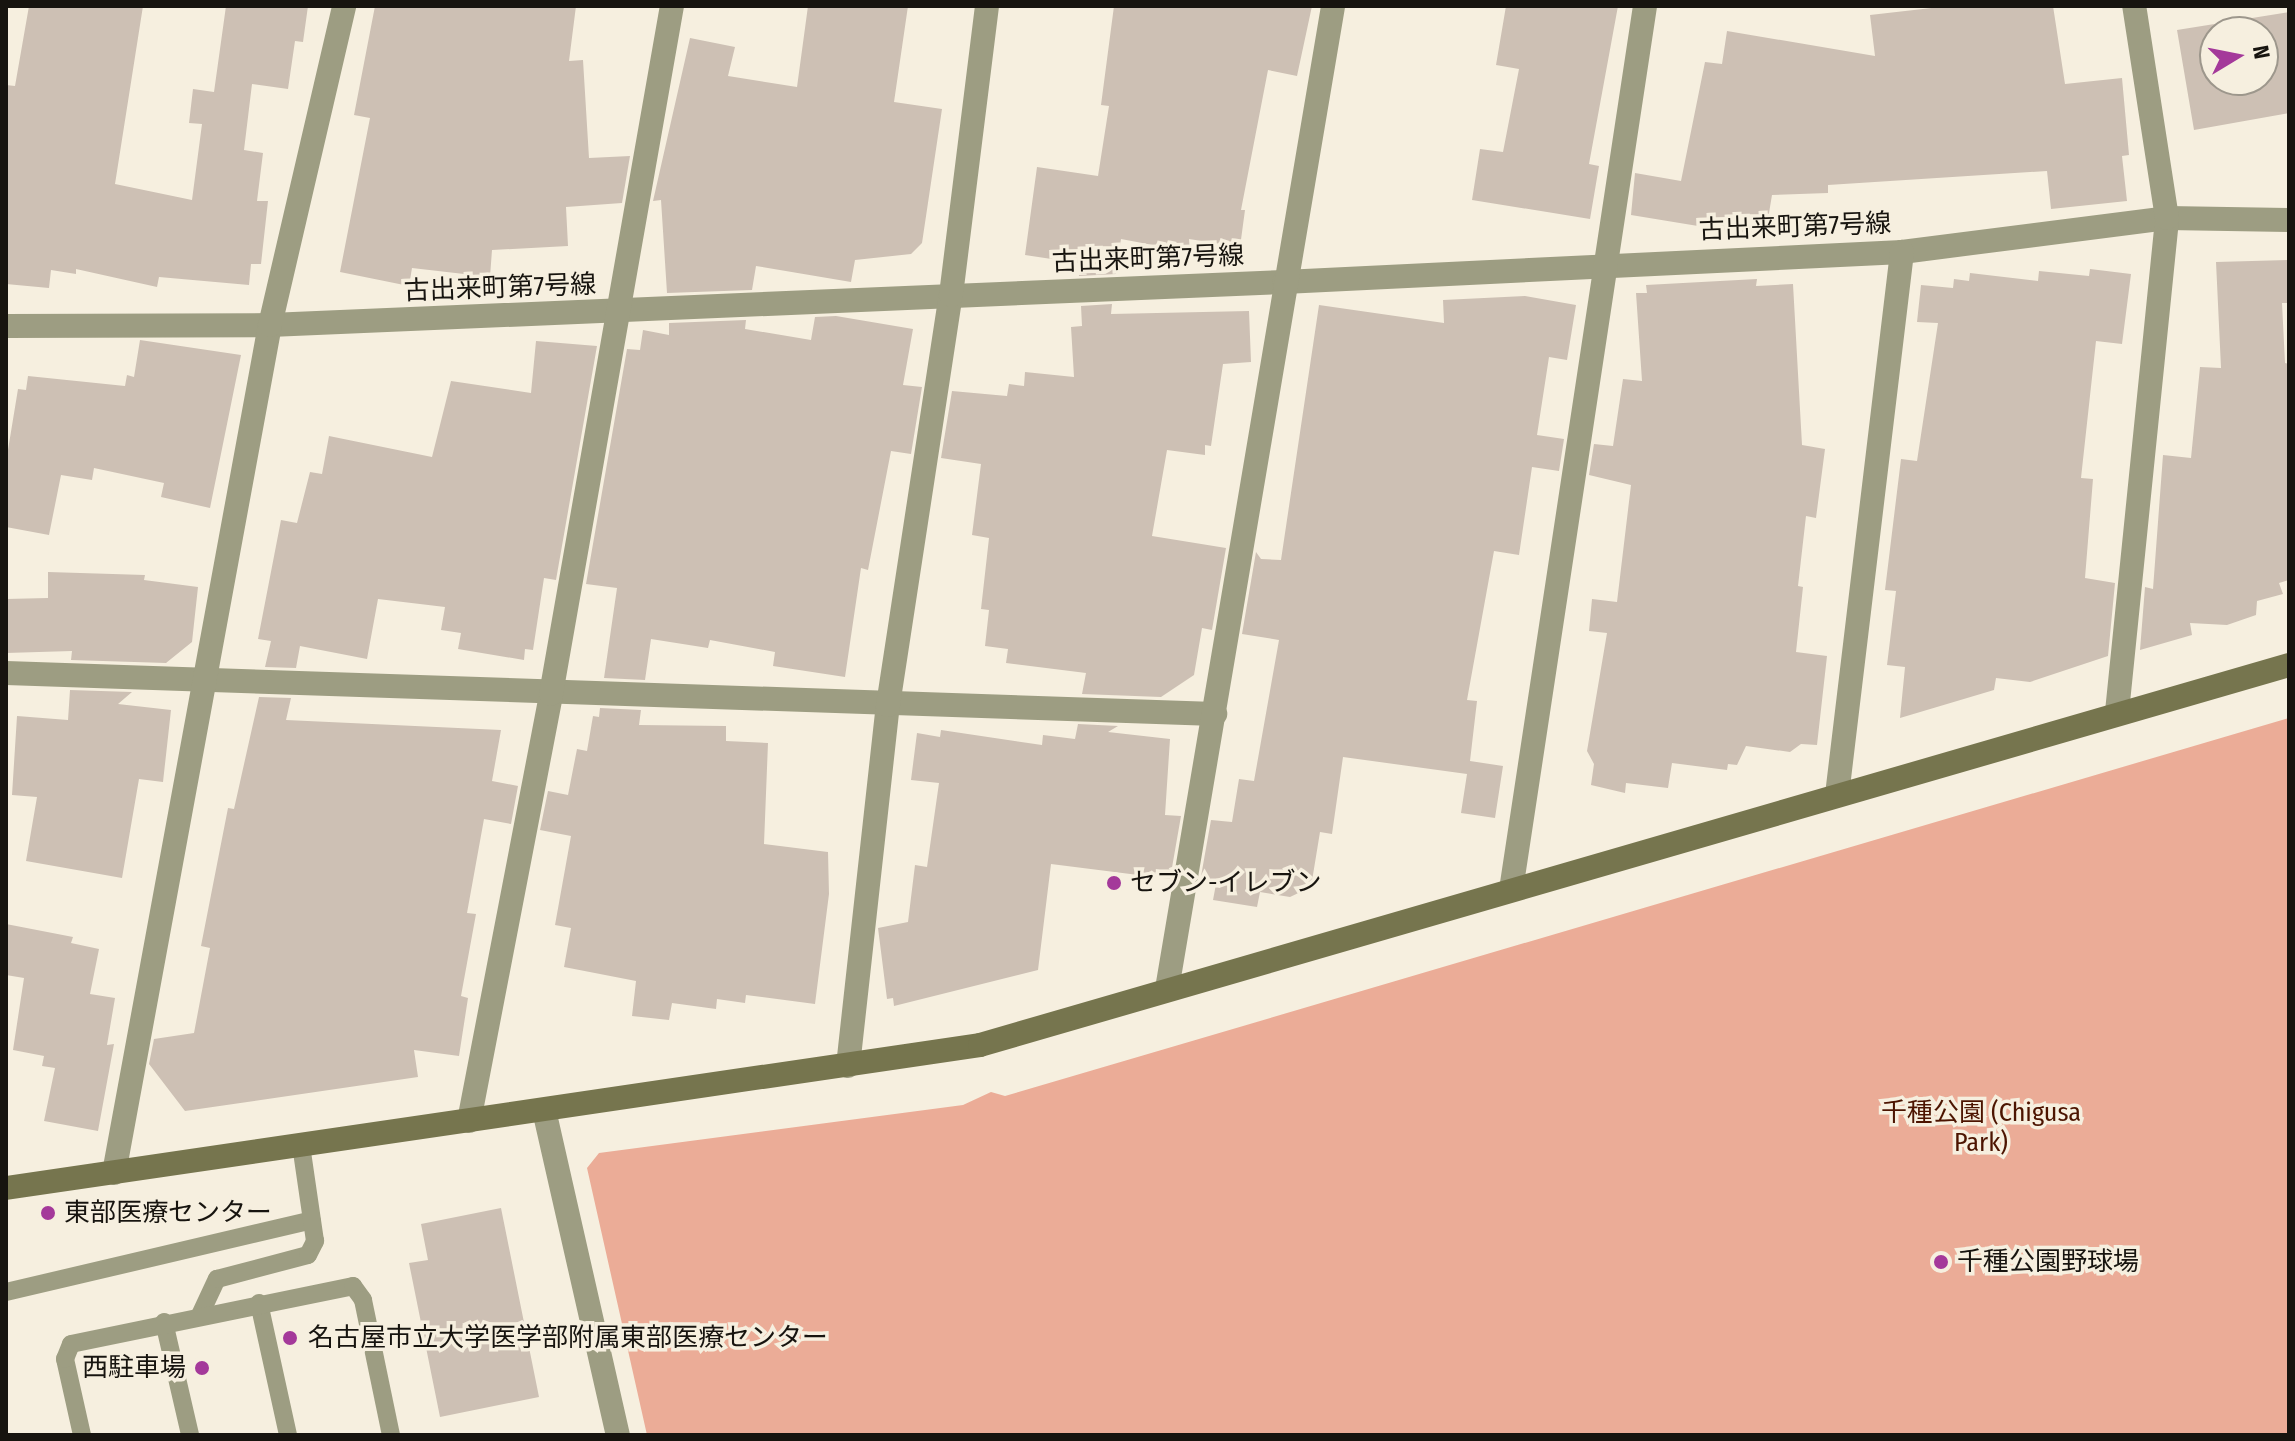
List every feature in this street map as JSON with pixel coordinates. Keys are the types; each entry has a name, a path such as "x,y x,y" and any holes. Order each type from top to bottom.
{"street":[{"path":"114,1173 208,680 270,325 344,6"},
{"path":"469,1121 551,694 672,6"},
{"path":"848,1066 888,705 951,295 987,6"},
{"path":"1167,989 1333,6"},
{"path":"1511,890 1645,6"},
{"path":"2117,712 2167,218 2134,6"},
{"name":"古出来町第7号線","path":"6,326 270,325 1284,282 1608,262 1902,252 2167,218 2289,220"},
{"path":"1837,795 1902,252"},
{"path":"6,1188 980,1045 2117,712 2289,665"},
{"path":"6,673 551,694 1215,714"},
{"path":"544,1110 616,1435"}],"lane":[{"path":"200,1315 217,1279 308,1255 315,1241 301,1145"},
{"path":"6,1292 312,1220"},
{"path":"82,1435 65,1359 71,1344 164,1322 353,1286 363,1300 391,1435"},
{"path":"259,1303 288,1435"},
{"path":"164,1322 190,1435"}],"green space":[{"name":"千種公園 (Chigusa Park)","path":"2289,718 2289,1435 647,1435 587,1168 599,1153 963,1105 991,1092 1005,1096"}],"building":[{"path":"29,6 143,6 115,184 192,200 202,124 189,123 193,89 214,92 226,6 308,6 303,42 295,41 288,89 252,84 244,150 263,153 257,201 268,201 261,264 251,264 249,285 159,277 157,287 76,269 76,274 51,270 49,288 6,284 6,85 15,86"},
{"path":"375,6 576,6 569,61 583,60 589,158 630,156 622,203 566,207 568,246 492,250 490,277 412,268 409,286 340,272 370,118 354,115"},
{"path":"808,6 908,6 894,102 942,109 922,243 911,254 855,260 851,282 756,266 752,290 667,293 661,200 653,201 690,38 735,47 728,76 797,87"},
{"path":"1114,6 1312,6 1297,76 1268,70 1241,210 1245,210 1240,247 1189,239 1190,252 1121,239 1116,274 1079,276 1078,263 1025,255 1037,167 1098,176 1109,106 1101,105"},
{"path":"1506,6 1618,6 1589,164 1599,166 1590,219 1472,200 1480,149 1503,152 1519,69 1496,65"},
{"path":"1949,6 2053,6 2065,84 2122,78 2129,155 2122,156 2127,201 2051,209 2047,171 1828,185 1828,193 1772,195 1765,237 1631,215 1635,173 1681,181 1705,62 1722,64 1727,31 1875,56 1870,15"},
{"path":"2289,12 2289,113 2194,130 2177,30 2199,26 2199,96 2279,96 2279,16 2264,16"},
{"path":"2289,260 2289,303 2282,303 2285,363 2289,364 2289,580 2279,583 2283,594 2257,601 2256,615 2227,625 2190,623 2192,635 2140,650 2145,587 2153,589 2163,455 2191,458 2200,367 2221,368 2216,262"},
{"path":"2090,269 2131,274 2122,344 2096,341 2081,478 2093,479 2085,578 2115,583 2108,656 2030,682 1996,678 1994,690 1900,718 1905,667 1887,665 1896,591 1885,590 1901,459 1917,461 1938,323 1917,322 1921,285 1953,288 1954,279 1969,281 1970,273 2038,281 2039,271 2089,276"},
{"path":"1757,279 1756,286 1793,284 1802,445 1825,449 1816,518 1806,516 1798,586 1803,587 1796,652 1827,656 1817,745 1801,744 1790,752 1746,746 1737,765 1728,764 1727,770 1672,763 1668,788 1626,783 1625,793 1591,785 1594,764 1587,751 1607,633 1589,631 1592,599 1617,602 1631,485 1589,475 1594,444 1613,446 1623,379 1642,381 1636,293 1647,293 1646,285"},
{"path":"1525,296 1576,305 1567,360 1549,357 1537,435 1564,439 1559,471 1532,467 1519,555 1494,551 1467,700 1477,701 1470,761 1503,766 1495,818 1461,813 1467,774 1343,757 1332,834 1320,832 1311,887 1290,897 1260,892 1257,907 1213,900 1216,884 1200,882 1211,820 1232,822 1239,779 1254,781 1279,640 1242,634 1256,552 1261,559 1281,560 1319,305 1444,323 1443,300"},
{"path":"1112,304 1111,314 1249,311 1251,362 1223,364 1211,446 1205,445 1205,455 1167,450 1152,536 1226,548 1212,630 1202,628 1194,675 1161,697 1082,694 1086,673 1006,663 1008,649 985,646 989,610 981,609 989,538 972,535 981,464 941,458 952,391 1007,396 1009,384 1024,386 1025,372 1074,377 1071,327 1082,326 1081,306"},
{"path":"836,316 913,329 903,385 922,387 911,454 891,451 868,570 861,568 845,677 773,666 775,652 710,640 708,648 651,639 645,680 604,678 617,588 586,584 627,349 640,350 643,330 669,335 669,323 746,320 745,329 811,340 815,317"},
{"path":"140,340 241,355 210,508 161,497 164,483 94,468 92,480 61,475 49,535 6,527 6,462 18,389 26,390 28,376 125,386 127,375 134,377"},
{"path":"536,341 597,346 556,580 544,578 533,650 525,649 524,660 458,649 461,633 441,630 445,607 378,599 367,659 300,646 296,668 265,667 271,641 258,639 281,520 297,523 310,472 322,474 329,436 432,457 451,381 531,393"},
{"path":"48,572 145,575 144,580 198,587 192,642 166,663 71,660 72,651 6,653 6,599 48,598"},
{"path":"70,690 132,692 118,704 171,710 163,782 139,779 122,878 26,861 37,797 12,795 17,716 68,720"},
{"path":"259,697 291,698 286,720 501,730 492,781 518,786 511,824 484,819 467,913 476,914 461,996 468,998 459,1056 414,1050 418,1077 185,1111 149,1064 154,1039 194,1033 210,948 201,946 228,808 234,809"},
{"path":"600,708 641,710 639,725 726,726 726,741 768,743 764,844 828,852 829,894 815,1004 746,995 745,1003 717,999 716,1009 672,1003 669,1020 632,1016 636,981 564,967 571,928 555,925 571,836 540,830 548,791 568,795 577,749 587,751 593,716 599,717"},
{"path":"1078,724 1118,726 1108,732 1170,739 1165,815 1181,816 1170,879 1051,864 1038,970 894,1006 893,998 887,999 878,928 908,922 915,865 927,867 939,783 911,780 917,733 940,737 941,730 1042,745 1043,735 1075,739"},
{"path":"6,924 73,937 71,943 99,949 90,994 115,998 107,1045 114,1044 98,1131 44,1121 55,1068 42,1066 44,1056 13,1050 24,978 6,975"},
{"path":"501,1208 539,1397 440,1417 409,1263 428,1260 421,1224"}],"place":[{"name":"セブン-イレブン","path":"1114,883"},
{"name":"東部医療センター","path":"48,1213"},
{"name":"千種公園野球場","path":"1941,1262"},
{"name":"名古屋市立大学医学部附属東部医療センター","path":"290,1338"},
{"name":"西駐車場","path":"202,1368"}]}
